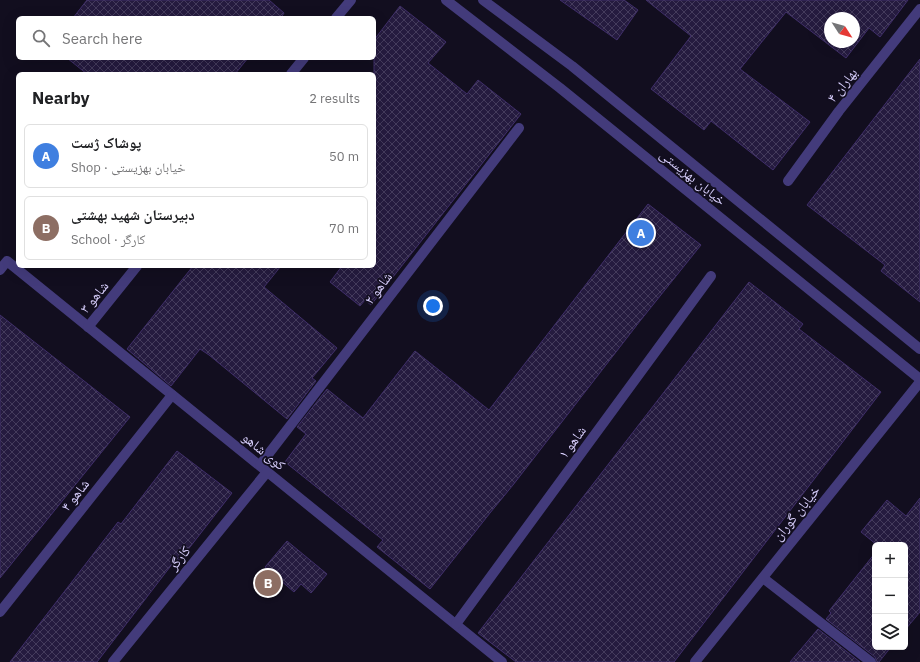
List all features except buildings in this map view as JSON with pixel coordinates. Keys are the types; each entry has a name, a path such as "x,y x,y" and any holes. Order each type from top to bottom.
{"street":[{"path":"338,16 351,0"},
{"name":"خیابان بهزیستی","path":"446,0 560,88 920,381"},
{"name":"خیابان بهزیستی","path":"483,0 572,66 920,349"},
{"name":"بهاران ۴","path":"788,181 839,111 920,9"},
{"path":"293,72 302,60"},
{"name":"شاهو ۲","path":"263,469 519,128"},
{"name":"کوی شاهو","path":"0,270 7,261 502,662"},
{"name":"شاهو ۳","path":"88,327 135,268"},
{"name":"شاهو ۱","path":"456,624 711,276"},
{"name":"خیابان گوران","path":"695,662 920,381"},
{"name":"شاهو ۴","path":"0,612 172,395"},
{"name":"کارگر","path":"114,662 263,469"},
{"path":"763,578 871,662"}],"place":[{"name":"پوشاک ژست","path":"641,233"},
{"name":"دبیرستان شهید بهشتی","path":"268,583"}]}
